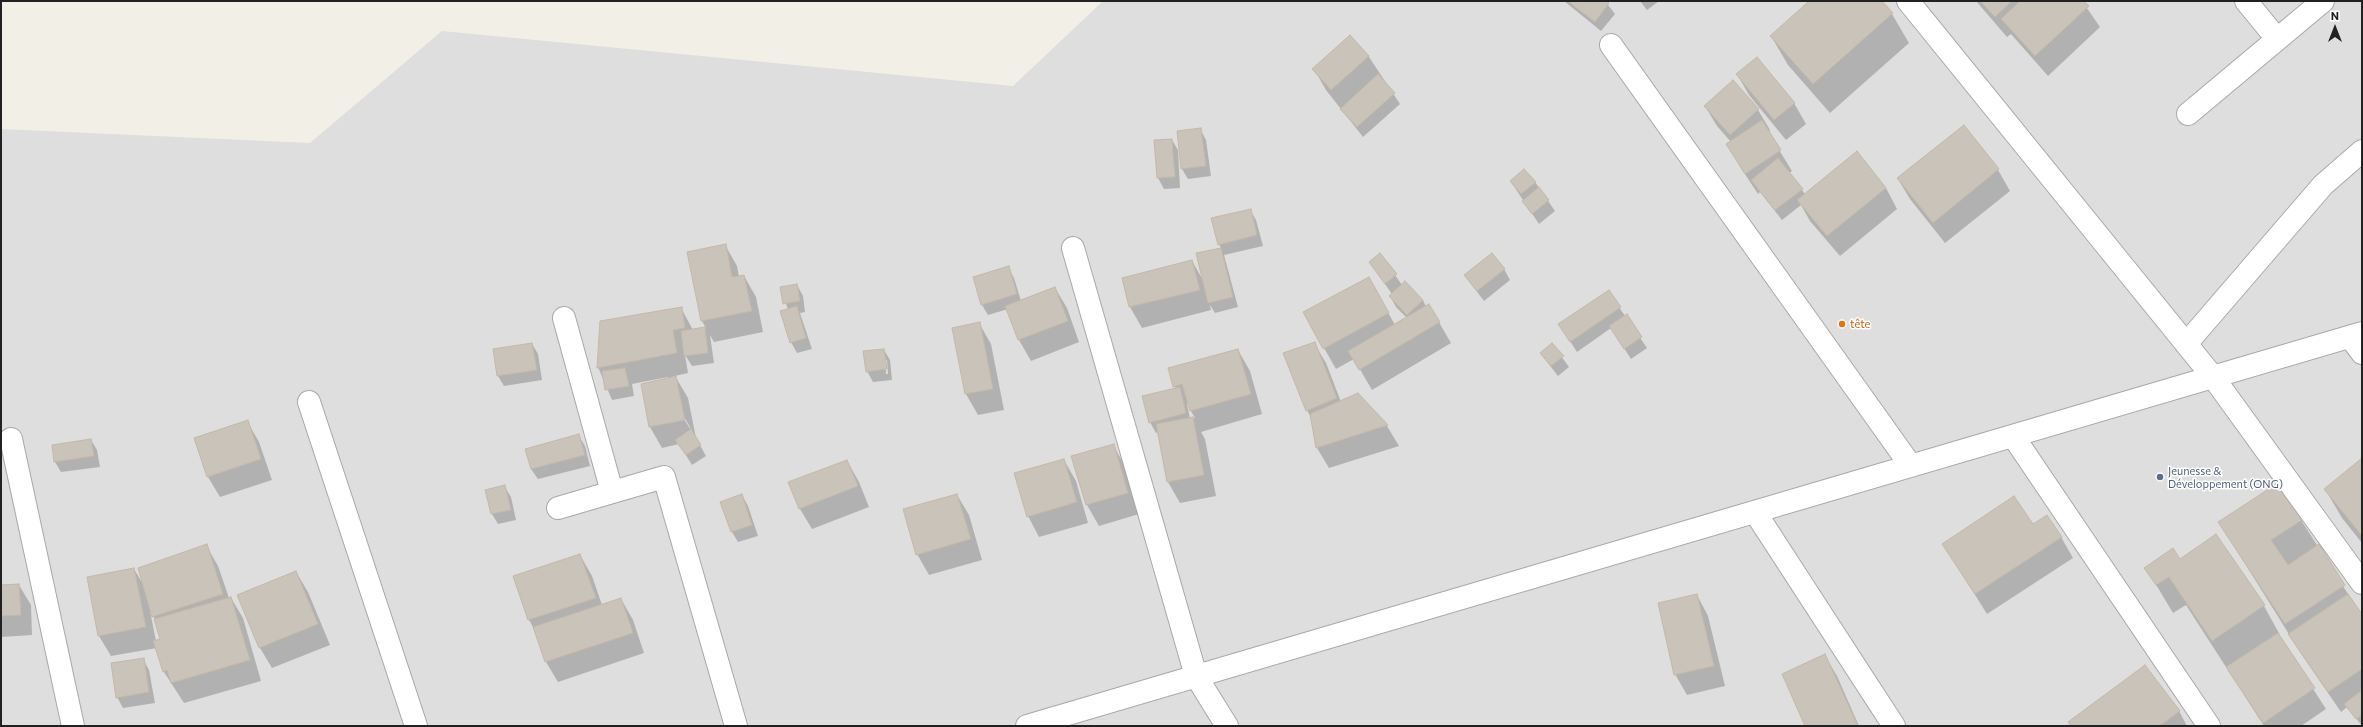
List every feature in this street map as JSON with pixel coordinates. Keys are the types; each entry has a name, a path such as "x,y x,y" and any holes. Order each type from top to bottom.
{"street":[{"path":"1908,1 2213,377 2362,583"},
{"path":"2246,1 2277,39"},
{"path":"2188,114 2323,1"},
{"path":"1611,45 1911,466"},
{"path":"2186,344 2323,185 2362,151"},
{"path":"1072,248 1196,676 1227,726"},
{"path":"564,318 612,492"},
{"path":"1027,726 2213,377 2358,341"},
{"path":"309,402 416,726"},
{"path":"2013,436 2209,726"},
{"path":"11,439 73,726"},
{"path":"558,508 664,477 736,726"},
{"path":"1755,512 1894,726"}],"shaded area":[{"path":"1103,1 2362,1 2362,726 1,726 1,129 310,143 442,31 1013,86"}],"building":[{"path":"1572,1 1606,1 1609,3 1595,22 1570,3"},
{"path":"1809,1 1882,1 1893,13 1813,84 1770,36"},
{"path":"1980,1 2012,1 1995,17"},
{"path":"2020,1 2084,1 2089,6 2035,56 2001,19"},
{"path":"1350,35 1369,56 1331,90 1312,69"},
{"path":"1757,57 1795,103 1774,120 1736,74"},
{"path":"1378,74 1395,93 1357,127 1340,109"},
{"path":"1733,80 1759,109 1730,135 1704,106"},
{"path":"1762,120 1781,150 1745,174 1726,144"},
{"path":"1964,125 1999,169 1933,223 1897,178"},
{"path":"1201,128 1206,166 1181,169 1177,131"},
{"path":"1172,139 1175,177 1157,178 1154,140"},
{"path":"1857,151 1886,188 1827,236 1797,200"},
{"path":"1778,158 1803,189 1775,210 1751,180"},
{"path":"1524,169 1536,182 1521,194 1510,181"},
{"path":"1539,187 1549,200 1532,214 1522,201"},
{"path":"1251,209 1257,235 1218,245 1211,218"},
{"path":"726,244 732,277 744,275 752,311 701,321 687,252"},
{"path":"1221,248 1233,297 1208,303 1196,253"},
{"path":"1380,253 1397,274 1385,284 1369,262"},
{"path":"1492,253 1505,269 1477,291 1464,275"},
{"path":"1192,260 1200,290 1129,307 1122,278"},
{"path":"1009,266 1017,294 981,305 973,277"},
{"path":"1369,277 1389,313 1323,349 1303,312"},
{"path":"1405,281 1423,300 1407,315 1389,296"},
{"path":"797,284 800,301 783,304 780,287"},
{"path":"1055,287 1068,321 1018,340 1005,306"},
{"path":"1609,290 1621,307 1570,342 1558,324"},
{"path":"1429,304 1440,322 1359,370 1348,351"},
{"path":"797,306 806,338 790,343 780,311"},
{"path":"682,307 685,328 673,330 677,353 597,368 600,321"},
{"path":"1627,314 1642,337 1624,349 1609,326"},
{"path":"980,322 993,389 965,394 952,328"},
{"path":"705,327 708,353 684,356 681,331"},
{"path":"1315,342 1337,398 1306,411 1283,353"},
{"path":"532,343 537,370 497,376 493,349"},
{"path":"1552,343 1564,356 1551,366 1540,353"},
{"path":"884,349 887,369 866,372 863,351"},
{"path":"1238,349 1251,394 1190,411 1182,384 1173,387 1168,368"},
{"path":"625,368 629,386 605,390 602,371"},
{"path":"676,376 685,420 649,427 641,384"},
{"path":"1180,387 1186,413 1149,423 1142,396"},
{"path":"1358,393 1388,425 1316,448 1310,414"},
{"path":"1193,417 1204,475 1167,482 1156,424"},
{"path":"248,420 261,459 207,477 194,438"},
{"path":"691,429 701,445 686,455 675,440"},
{"path":"579,434 585,455 531,469 525,449"},
{"path":"91,439 94,456 54,462 52,445"},
{"path":"1114,444 1128,493 1086,505 1071,456"},
{"path":"2362,458 2362,536 2324,489"},
{"path":"1064,459 1077,502 1027,517 1014,473"},
{"path":"847,460 858,486 799,509 788,482"},
{"path":"2278,483 2302,520 2271,540 2288,565 2319,544 2345,585 2285,624 2218,522"},
{"path":"505,485 511,510 491,514 485,490"},
{"path":"742,494 752,525 731,532 720,502"},
{"path":"957,494 971,539 916,555 903,509"},
{"path":"2014,496 2033,524 2047,515 2062,537 1975,594 1942,544"},
{"path":"2216,534 2265,605 2212,641 2169,577 2156,585 2144,568 2173,548 2180,559"},
{"path":"207,544 223,594 152,617 138,568"},
{"path":"580,554 596,598 528,620 513,576"},
{"path":"134,568 146,627 98,636 87,577"},
{"path":"296,571 318,624 259,648 237,595"},
{"path":"19,584 21,615 1,616 1,585"},
{"path":"1697,594 1714,666 1674,675 1658,603"},
{"path":"2348,594 2362,614 2362,669 2328,692 2288,634"},
{"path":"231,597 250,660 171,683 167,670 163,672 153,641 160,639 154,619"},
{"path":"621,598 633,633 545,662 533,627"},
{"path":"2278,633 2315,688 2263,723 2226,667"},
{"path":"1825,654 1858,726 1805,726 1782,674"},
{"path":"144,658 149,692 116,698 111,663"},
{"path":"2145,665 2180,711 2159,726 2071,726 2068,722"},
{"path":"2362,690 2362,715 2356,719 2344,704"}],"place":[{"name":"tête","path":"1842,324"},
{"name":"Jeunesse & Développement (ONG)","path":"2160,477"}]}
